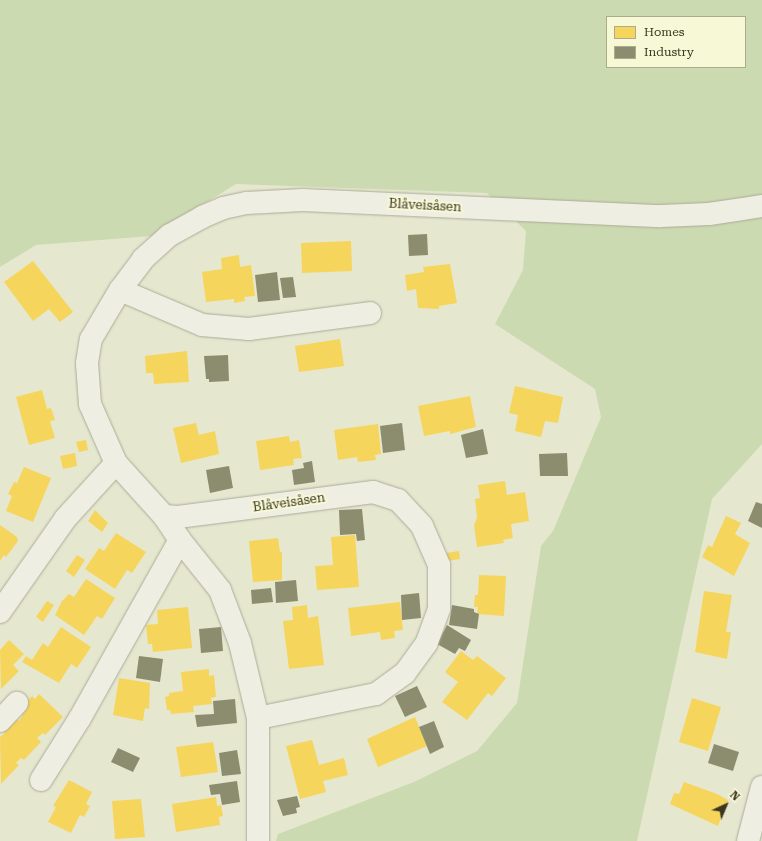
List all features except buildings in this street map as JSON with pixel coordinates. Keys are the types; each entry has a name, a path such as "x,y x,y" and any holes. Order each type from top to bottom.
{"street":[{"name":"Blåveisåsen","path":"258,841 258,718 240,643 220,590 180,540 164,516 116,463 90,404 87,364 91,339 120,290 143,258 170,235 223,208 248,203 303,200 661,216 709,214 762,206"},
{"path":"120,290 202,325 249,329 370,313"},
{"path":"0,612 65,519 116,463"},
{"name":"Blåveisåsen","path":"164,516 178,517 373,492 398,500 422,526 439,565 439,609 426,644 405,673 376,694 258,718"},
{"path":"41,780 80,718 180,540"},
{"path":"0,721 17,703"},
{"path":"748,841 762,787"}],"green space":[{"path":"0,0 762,0 762,444 712,499 637,841 276,841 278,834 414,782 477,751 517,703 541,546 553,531 601,417 595,389 495,324 523,270 526,231 487,193 236,184 152,236 36,245 0,267"}]}
